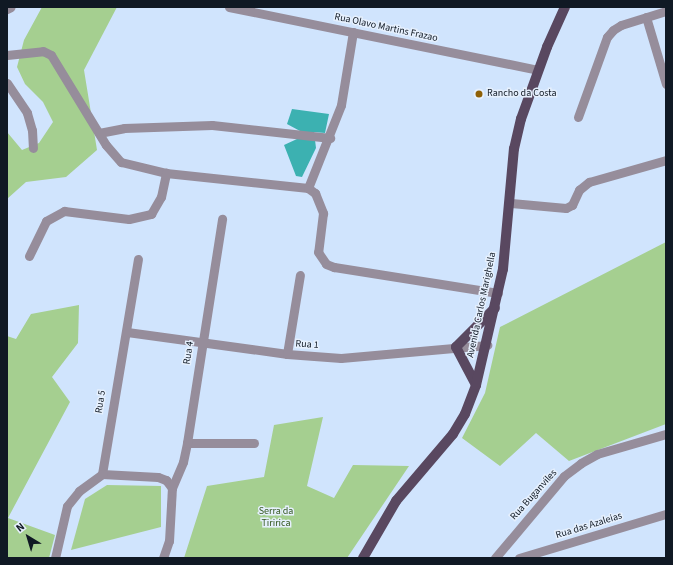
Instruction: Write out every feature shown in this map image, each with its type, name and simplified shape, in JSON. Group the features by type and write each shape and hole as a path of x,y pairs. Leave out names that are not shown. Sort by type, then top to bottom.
{"main road":[{"name":"Avenida Carlos Marighella","path":"363,558 396,501 453,434 465,414 476,385 487,345 498,293 511,203 514,149 521,119 562,7"},
{"path":"476,385 456,347 495,308"}],"street":[{"path":"7,9 11,7"},
{"name":"Rua Olavo Martins Frazao","path":"229,7 538,70"},
{"path":"578,117 607,37 621,25 666,11"},
{"path":"646,17 664,69 666,84"},
{"path":"308,188 330,138 342,105 353,32"},
{"path":"7,55 43,51 51,55 99,133 121,162 166,173 308,188 315,193 323,213 318,252 326,264 334,267 498,293"},
{"path":"7,83 27,113 33,148"},
{"path":"99,133 124,128 198,125 330,138"},
{"path":"511,203 566,208 572,205 579,190 589,182 666,160"},
{"path":"29,256 46,222 64,211 80,211 130,219 151,214 161,197 166,173"},
{"name":"Rua 4","path":"163,558 169,540 172,488 183,462 187,443 222,219"},
{"name":"Rua 5","path":"102,474 116,383 127,332 138,259"},
{"path":"287,354 300,275"},
{"name":"Rua 1","path":"127,332 287,354 341,358 487,345"},
{"name":"Rua Buganviles","path":"495,558 564,476 581,463 597,454 666,434"},
{"path":"187,443 254,443"},
{"path":"55,558 67,506 79,491 102,474 158,477 166,480 172,488"},
{"name":"Rua das Azaleias","path":"519,558 666,514"}],"green space":[{"path":"42,7 117,7 84,70 97,150 66,177 26,182 7,199 7,132 22,150 39,143 53,122 43,102 25,84 17,67 24,40"},
{"path":"666,242 666,424 569,461 536,433 500,466 462,438 485,393 500,327"},
{"path":"79,305 78,343 52,377 70,402 8,518 55,535 49,558 7,558 7,336 16,339 31,314"},
{"name":"Serra da Tiririca","path":"323,417 307,486 334,498 353,465 409,466 347,558 184,558 207,486 264,477 274,425"},
{"path":"107,485 161,486 161,527 71,550 85,499"}],"shaded area":[{"path":"292,109 329,114 325,133 314,132 316,148 302,177 296,176 284,145 297,139 300,131 287,124"}],"place":[{"name":"Rancho da Costa","path":"479,94"}]}
